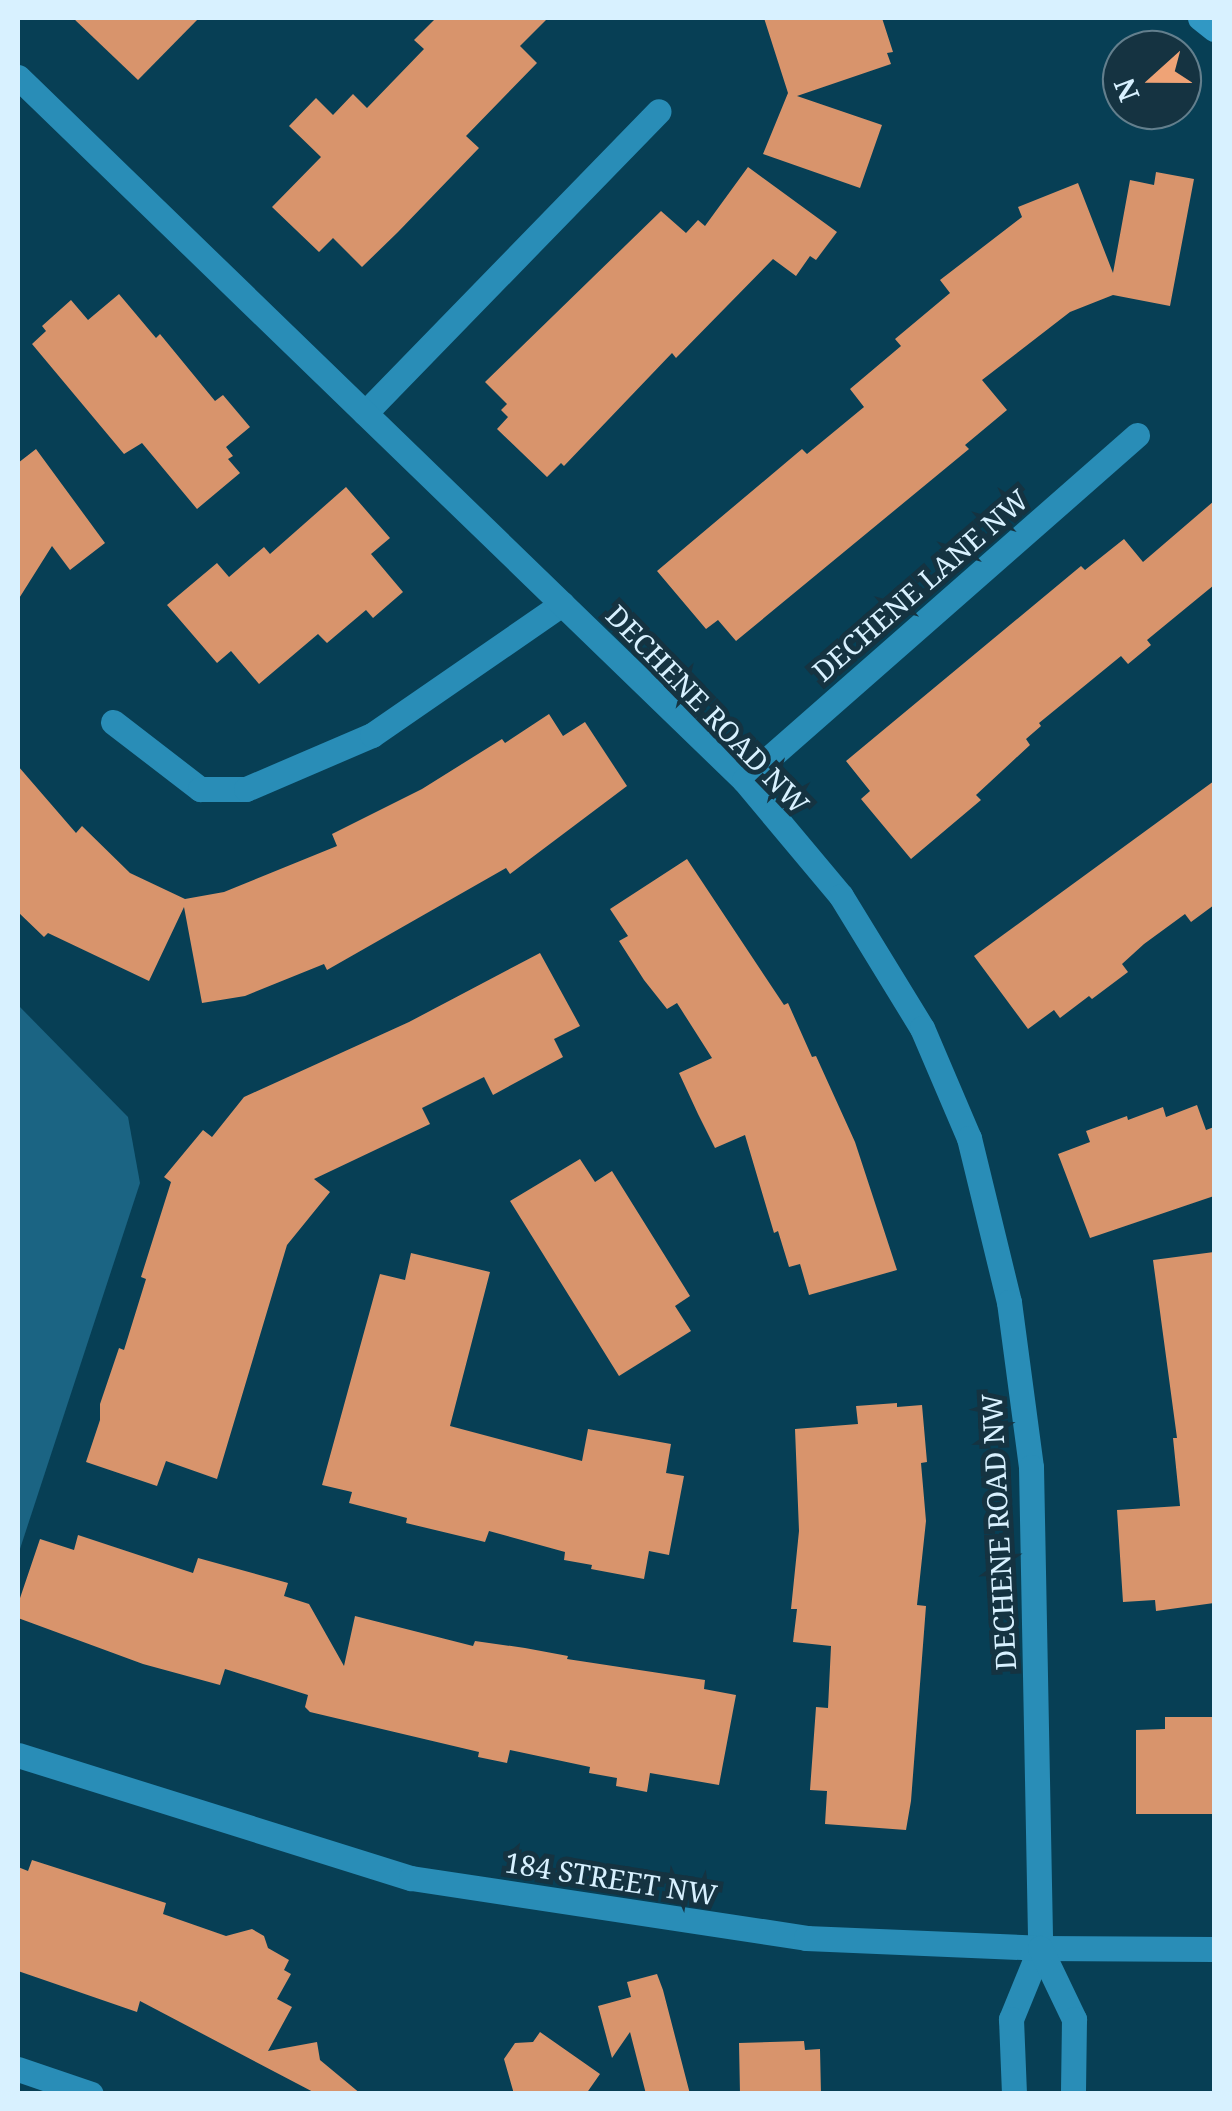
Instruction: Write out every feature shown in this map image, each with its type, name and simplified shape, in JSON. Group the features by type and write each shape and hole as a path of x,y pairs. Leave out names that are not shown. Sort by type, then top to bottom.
{"main road":[{"path":"1200,18 1214,29"}],"street":[{"name":"DECHENE ROAD NW","path":"18,78 744,780 841,896 922,1028 969,1138 1009,1302 1031,1467 1040,1948"},
{"path":"365,412 660,111"},
{"name":"DECHENE LANE NW","path":"744,780 1137,435"},
{"path":"113,722 200,789 246,789 372,735 562,604"},
{"name":"184 STREET NW","path":"18,1755 411,1878 806,1938 1040,1948 1214,1948"},
{"path":"1014,2094 1011,2019 1040,1948"},
{"path":"1040,1948 1074,2018 1073,2094"},
{"path":"18,2069 91,2094"}],"shaded area":[{"path":"18,1005 128,1117 140,1183 18,1555"}],"building":[{"path":"73,18 199,18 138,80"},
{"path":"436,18 548,18 520,46 537,63 466,136 479,148 398,232 362,267 333,238 319,252 272,207 321,157 289,126 316,98 333,115 353,94 367,108 424,49 414,40"},
{"path":"764,18 882,18 893,52 887,53 891,64 797,96 882,125 860,188 763,154 788,93"},
{"path":"748,167 837,232 816,260 810,256 796,276 773,259 676,358 672,353 564,466 561,463 547,477 497,429 508,417 501,410 507,404 485,382 661,211 686,233 698,220 705,226"},
{"path":"1156,172 1194,179 1170,306 1113,295 1070,312 982,380 1007,410 965,445 969,449 736,641 718,620 706,629 657,571 802,449 807,454 864,407 850,389 901,346 895,339 950,293 940,280 1022,217 1018,207 1078,183 1113,273 1130,180 1154,185"},
{"path":"119,294 156,338 160,334 215,401 223,395 250,427 226,447 233,456 228,459 240,473 197,509 142,443 124,454 32,344 46,331 42,326 71,300 88,320"},
{"path":"36,449 105,543 70,570 52,546 18,600 18,463"},
{"path":"346,487 390,538 371,554 403,592 373,618 366,610 327,643 318,634 259,684 231,651 217,663 167,605 217,563 229,577 264,547 270,554"},
{"path":"1214,501 1214,585 1147,640 1151,645 1128,664 1121,656 1039,723 1041,726 1026,739 1030,745 976,795 981,800 911,859 861,799 870,791 846,761 1081,566 1085,570 1124,539 1143,562"},
{"path":"549,714 563,736 585,722 627,786 510,874 506,868 327,970 324,964 245,996 202,1003 184,907 149,981 48,933 44,937 18,912 18,766 76,833 82,826 130,873 185,899 224,892 337,846 332,834 422,789"},
{"path":"1214,781 1214,905 1191,922 1185,914 1144,944 1122,964 1128,972 1092,999 1089,996 1060,1018 1054,1010 1028,1029 974,956"},
{"path":"687,859 784,1005 788,1003 812,1057 816,1056 855,1142 897,1270 809,1295 800,1264 789,1267 778,1231 774,1233 745,1135 715,1148 679,1073 712,1058 677,1003 667,1009 644,980 619,941 628,936 610,909"},
{"path":"540,953 580,1026 554,1039 563,1057 493,1095 484,1077 422,1108 430,1124 314,1179 330,1192 287,1245 217,1479 166,1461 157,1486 86,1462 100,1420 100,1404 119,1348 124,1350 146,1279 141,1277 171,1182 164,1177 203,1130 212,1137 244,1097 409,1022"},
{"path":"1197,1105 1206,1130 1214,1127 1214,1196 1090,1238 1058,1154 1090,1142 1086,1131 1127,1116 1128,1120 1163,1107 1166,1117"},
{"path":"580,1159 595,1182 612,1171 690,1296 675,1306 691,1331 619,1376 510,1201"},
{"path":"1214,1252 1214,1603 1156,1611 1155,1600 1123,1602 1117,1510 1180,1506 1173,1438 1177,1438 1153,1260"},
{"path":"411,1253 490,1272 450,1426 582,1461 588,1429 671,1444 666,1473 684,1476 669,1555 649,1551 644,1579 591,1569 592,1565 564,1560 565,1552 489,1531 485,1542 406,1523 407,1518 349,1503 352,1492 322,1485 380,1274 405,1280"},
{"path":"897,1403 897,1407 922,1405 927,1462 921,1463 926,1521 917,1605 926,1606 911,1801 906,1830 825,1824 827,1791 810,1790 816,1707 828,1708 831,1646 793,1642 797,1609 791,1609 799,1531 795,1429 858,1424 856,1406"},
{"path":"78,1535 193,1573 198,1558 288,1583 284,1596 309,1604 344,1666 355,1616 473,1646 475,1641 525,1648 568,1656 567,1659 705,1680 704,1689 736,1695 719,1785 650,1773 647,1792 616,1786 617,1778 589,1773 590,1767 510,1750 507,1763 478,1757 479,1752 310,1712 305,1707 308,1695 225,1669 220,1685 143,1664 18,1618 18,1604 40,1539 74,1550"},
{"path":"1165,1717 1214,1717 1214,1814 1136,1814 1136,1730 1165,1729"},
{"path":"32,1860 166,1903 163,1914 226,1936 252,1929 264,1936 268,1948 289,1960 284,1970 291,1974 277,1999 292,2007 268,2051 317,2042 320,2060 361,2094 317,2094 140,2001 137,2012 18,1971 18,1867 28,1871"},
{"path":"657,1974 690,2094 646,2094 630,2032 612,2058 598,2006 631,1997 627,1982"},
{"path":"540,2032 600,2074 586,2094 514,2094 504,2059 515,2043 533,2042"},
{"path":"804,2041 805,2050 820,2049 821,2094 740,2094 739,2043"}]}
